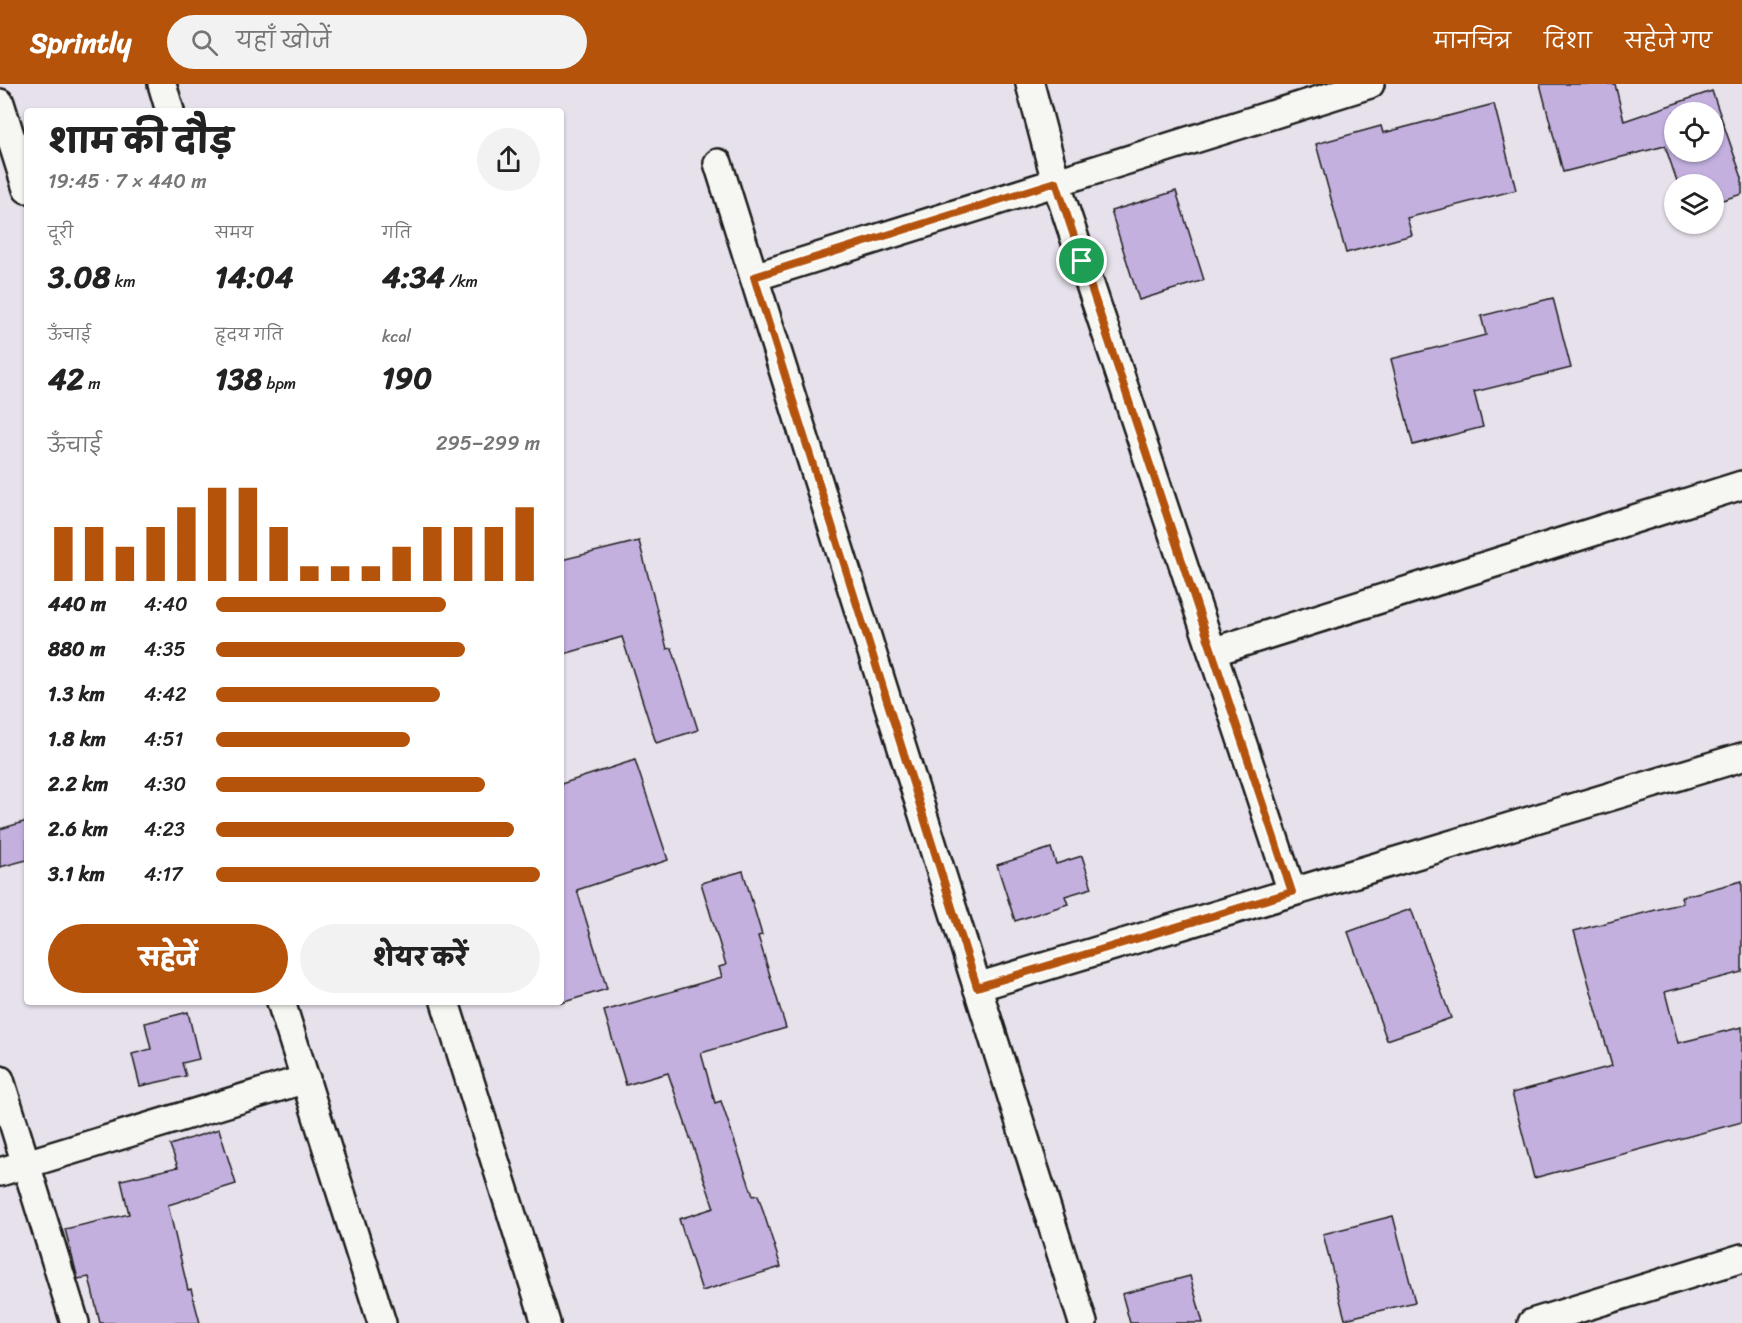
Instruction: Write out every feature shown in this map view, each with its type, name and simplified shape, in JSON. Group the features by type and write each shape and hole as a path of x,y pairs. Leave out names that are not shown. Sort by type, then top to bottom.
{"street":[{"path":"162,84 169,108"},
{"path":"1030,84 1056,182 1292,892"},
{"path":"754,277 1370,84"},
{"path":"0,103 24,179"},
{"path":"718,163 1083,1323"},
{"path":"1212,652 1742,485"},
{"path":"977,987 1742,757"},
{"path":"282,1005 382,1323"},
{"path":"446,1005 546,1323"},
{"path":"0,1173 306,1079"},
{"path":"0,1080 75,1323"},
{"path":"1532,1323 1742,1258"}],"building":[{"path":"1540,84 1615,84 1624,121 1664,107 1664,146 1563,172"},
{"path":"1712,91 1716,102 1680,102"},
{"path":"1494,104 1516,190 1407,218 1412,235 1346,253 1316,144 1381,126 1383,133"},
{"path":"1724,126 1742,178 1742,194 1724,200 1724,174 1675,174 1670,162 1724,162"},
{"path":"1176,191 1204,280 1139,300 1111,211"},
{"path":"1553,298 1571,368 1474,392 1483,427 1413,445 1391,359 1486,335 1481,316"},
{"path":"639,541 667,649 672,648 698,730 656,743 622,637 564,654 564,559"},
{"path":"635,760 668,860 577,890 607,989 564,1002 564,783"},
{"path":"24,822 24,861 0,867 0,829"},
{"path":"1051,848 1056,864 1082,856 1092,888 1065,896 1068,904 1015,921 997,865"},
{"path":"743,871 762,935 758,936 786,1028 701,1053 715,1103 721,1101 753,1196 758,1195 781,1267 702,1291 679,1219 714,1208 668,1073 626,1085 604,1011 722,977 719,967 726,965 701,883"},
{"path":"1742,881 1742,972 1665,992 1678,1043 1742,1027 1742,1122 1534,1178 1512,1093 1612,1066 1574,931 1683,903 1681,897"},
{"path":"1411,909 1451,1018 1387,1040 1348,932"},
{"path":"188,1012 199,1059 182,1063 186,1076 140,1086 132,1054 151,1049 145,1023"},
{"path":"219,1129 236,1184 168,1205 188,1290 191,1289 200,1323 100,1323 89,1277 78,1279 65,1229 129,1214 121,1180 178,1167 170,1145"},
{"path":"1393,1216 1415,1302 1345,1319 1323,1234"},
{"path":"1190,1276 1203,1323 1130,1323 1122,1294"}],"route":[{"path":"1056,182 1082,261 1292,892 977,987 754,277 1056,182"}]}
